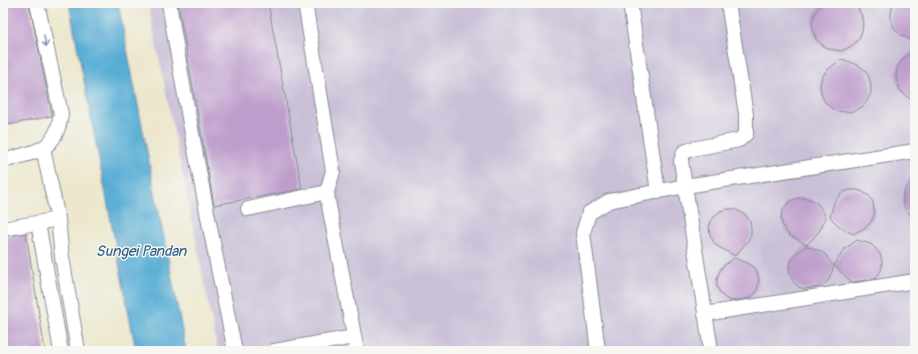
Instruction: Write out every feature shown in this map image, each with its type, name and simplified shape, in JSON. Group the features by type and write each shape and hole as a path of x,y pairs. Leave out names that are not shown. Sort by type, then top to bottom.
{"lane":[{"path":"3,161 43,148 55,137 59,126 61,114 37,3"},
{"path":"169,3 182,85 235,351"},
{"path":"305,3 333,172 327,192 356,351"},
{"path":"630,3 658,192"},
{"path":"710,351 681,161 684,152 692,149 739,140 746,134 746,114 728,3"},
{"path":"43,148 58,220 62,257 78,351"},
{"path":"598,351 583,233 589,213 609,201 685,186 915,151"},
{"path":"248,209 327,192"},
{"path":"3,230 58,220"},
{"path":"38,223 61,351"},
{"path":"705,314 915,281"},
{"path":"274,351 354,337"}],"shaded area":[{"path":"148,3 915,3 915,351 218,351"}],"water":[{"name":"Sungei Pandan","path":"69,3 118,3 186,351 136,351"}],"building":[{"path":"3,3 29,3 52,116 3,126"},
{"path":"178,3 268,3 302,189 214,205"},
{"path":"825,3 851,3 857,7 861,14 863,23 859,39 853,45 842,51 829,49 822,45 816,39 813,31 812,23 814,15 819,7"},
{"path":"893,3 915,3 915,43 901,35 895,29 891,21"},
{"path":"915,49 915,101 906,96 900,90 896,74 898,66 903,59"},
{"path":"842,59 858,65 865,70 871,85 871,93 867,101 862,107 854,111 837,111 824,101 821,93 820,85 822,77 827,70"},
{"path":"915,175 915,219 906,210 903,204 903,197 904,191"},
{"path":"857,190 869,196 873,202 874,209 874,216 871,222 866,227 853,234 840,227 830,217 834,202 843,192"},
{"path":"806,198 818,204 826,217 820,230 807,245 789,235 782,224 781,217 783,210 792,200"},
{"path":"734,209 746,215 750,221 751,235 748,241 735,256 717,246 710,235 709,228 711,221 720,211"},
{"path":"26,233 45,351 3,351 3,237"},
{"path":"857,240 871,244 880,254 882,268 875,279 853,282 834,265 845,249"},
{"path":"806,246 826,255 834,267 828,281 820,287 803,289 797,286 790,274 789,268 791,261 795,255"},
{"path":"734,258 754,267 759,279 756,293 750,298 731,301 720,293 717,286 717,279 722,267"}]}
